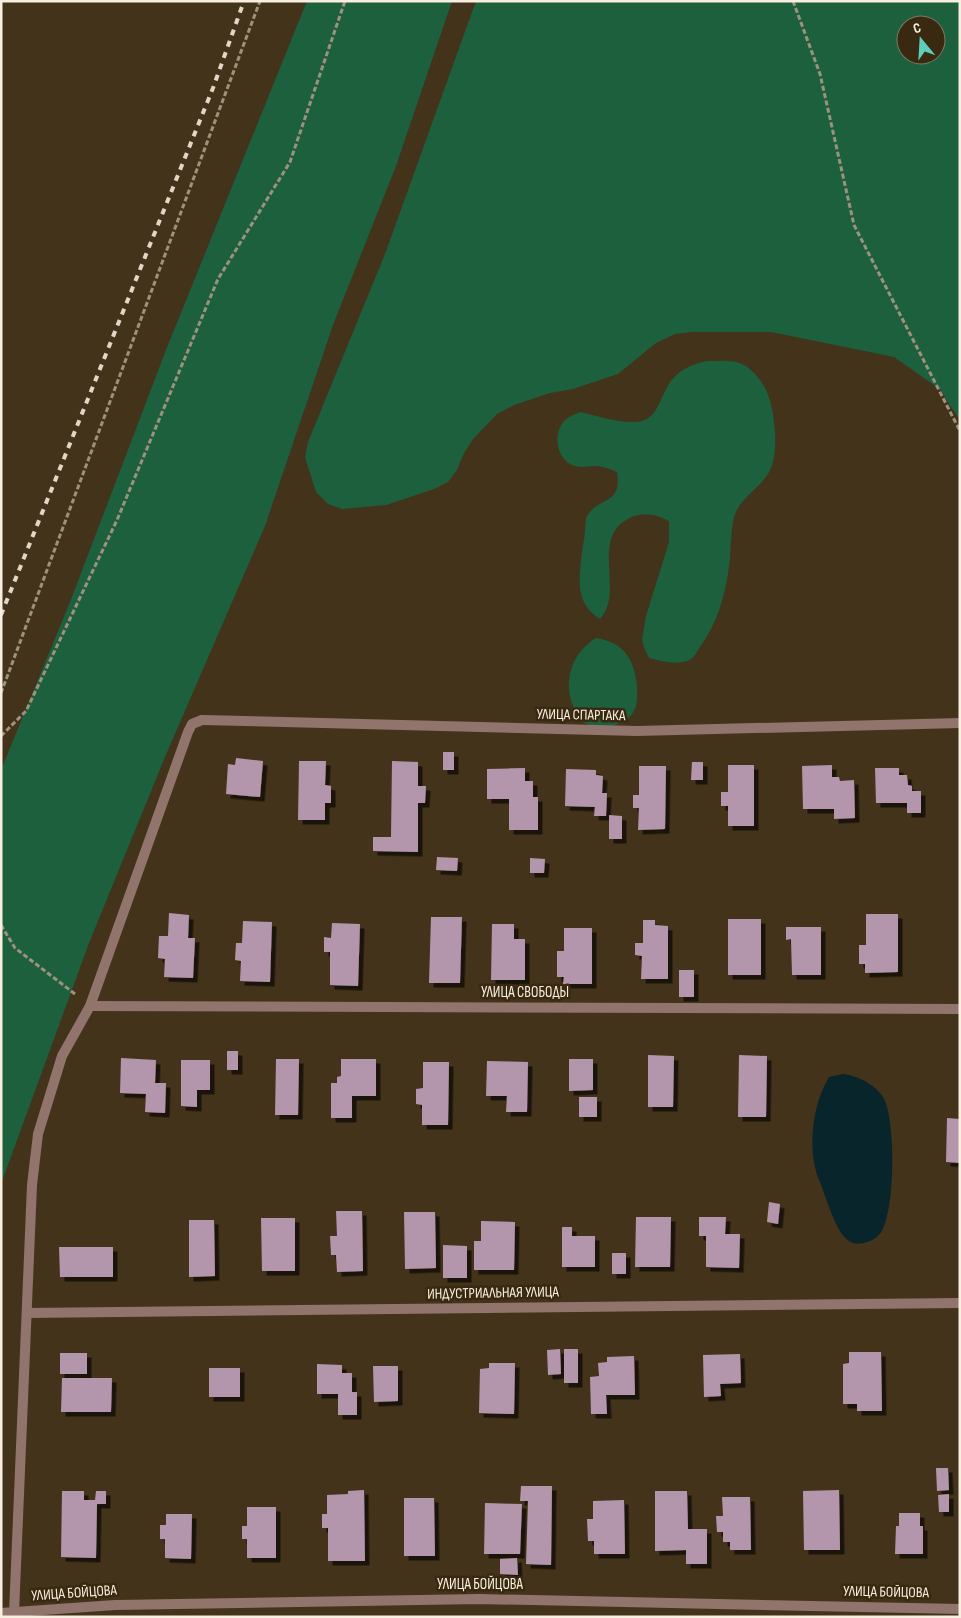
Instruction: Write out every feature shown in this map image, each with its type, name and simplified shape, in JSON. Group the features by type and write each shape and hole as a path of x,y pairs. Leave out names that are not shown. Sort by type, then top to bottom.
{"street":[{"name":"УЛИЦА СПАРТАКА","path":"90,1006 188,732 192,724 202,720 637,731 960,723"},
{"name":"УЛИЦА СВОБОДЫ","path":"90,1006 960,1009"},
{"path":"14,1615 32,1184 38,1134 62,1056 90,1006"},
{"name":"ИНДУСТРИАЛЬНАЯ УЛИЦА","path":"27,1313 960,1303"},
{"name":"УЛИЦА БОЙЦОВА","path":"1,1613 14,1615 115,1605 478,1598 960,1609"}],"path":[{"path":"1,693 260,1"},
{"path":"1,736 26,711 109,537 218,279 290,162 345,1"},
{"path":"793,1 820,74 854,225 960,431"},
{"path":"1,926 15,948 90,1006"}],"green space":[{"path":"307,1 452,1 396,166 333,325 265,526 165,757 89,943 1,1184 1,770 70,602 166,350"},
{"path":"476,1 960,1 960,420 941,390 894,357 771,332 692,332 675,334 656,343 618,374 573,389 550,393 514,405 497,414 473,439 463,455 457,470 448,482 434,489 386,505 342,509 328,504 316,492 305,457 308,442 385,254"},
{"path":"707,361 740,363 760,379 772,408 775,431 774,454 769,472 761,483 745,498 734,517 727,581 718,614 708,635 692,658 678,663 668,662 649,658 642,640 646,616 669,542 669,521 654,515 643,514 628,519 617,528 611,539 609,552 610,595 607,608 600,619 585,604 580,586 580,566 586,518 590,511 607,500 616,491 618,483 617,472 595,466 580,467 569,463 560,453 557,440 560,427 564,421 581,412 611,420 628,422 642,421 648,418 656,410 668,386 678,373"},
{"path":"596,638 606,640 621,648 631,661 636,677 637,704 635,709 625,721 610,726 594,726 580,721 570,694 569,684 572,666 582,650"}],"water":[{"path":"843,1074 861,1079 877,1089 884,1099 891,1127 892,1185 886,1220 882,1231 877,1237 860,1244 849,1241 839,1230 819,1180 813,1155 812,1142 815,1114 823,1088 829,1077"}],"building":[{"path":"443,752 454,752 454,770 443,770"},
{"path":"236,758 263,761 260,797 226,794 228,764 235,765"},
{"path":"299,761 326,761 325,785 331,786 331,803 325,803 325,820 298,820"},
{"path":"392,761 418,762 418,786 426,786 425,803 418,803 418,852 373,851 373,837 391,837"},
{"path":"692,762 703,762 703,780 691,780"},
{"path":"728,765 754,765 754,826 728,826 728,806 721,806 721,792 728,792"},
{"path":"832,765 832,777 839,777 840,781 854,780 855,818 834,819 834,809 803,809 802,766"},
{"path":"639,766 666,766 665,829 638,830 639,808 633,808 633,795 639,795"},
{"path":"525,768 525,781 533,781 533,797 538,797 538,830 509,830 509,799 487,799 487,769"},
{"path":"875,768 899,768 899,775 907,775 908,785 912,786 912,791 921,791 921,813 907,813 907,803 876,803"},
{"path":"566,769 596,770 596,775 603,776 602,793 607,793 606,816 594,816 595,807 565,806"},
{"path":"609,815 622,816 622,839 609,839"},
{"path":"437,857 458,858 457,871 436,870"},
{"path":"530,858 545,859 544,873 530,873"},
{"path":"169,913 189,915 188,938 195,938 193,978 164,977 165,959 158,958 159,936 168,936"},
{"path":"866,914 898,914 898,972 865,973 865,964 859,964 859,945 866,945"},
{"path":"431,917 462,917 460,983 429,983"},
{"path":"728,919 761,919 761,975 728,975"},
{"path":"643,920 655,920 655,925 668,926 668,979 641,979 642,956 635,955 635,943 643,943"},
{"path":"243,921 272,922 270,982 240,981 241,961 235,960 236,943 242,943"},
{"path":"332,923 360,924 358,986 330,985 330,952 324,952 324,937 331,938"},
{"path":"492,924 514,924 514,939 525,939 525,980 491,980"},
{"path":"786,927 821,927 821,975 792,975 791,939 786,940"},
{"path":"564,928 592,928 592,984 563,984 564,977 557,977 557,951 564,951"},
{"path":"679,970 694,970 694,997 679,997"},
{"path":"227,1051 238,1051 238,1070 227,1070"},
{"path":"648,1055 674,1056 673,1107 648,1107"},
{"path":"739,1055 767,1056 766,1117 738,1117"},
{"path":"121,1058 156,1060 155,1083 166,1083 165,1113 145,1112 146,1094 120,1093"},
{"path":"276,1059 299,1059 298,1115 275,1115"},
{"path":"341,1059 376,1059 376,1096 352,1096 352,1118 331,1118 331,1083 337,1083 337,1077 341,1076"},
{"path":"569,1059 593,1059 593,1090 569,1091"},
{"path":"181,1060 210,1060 210,1090 197,1090 197,1107 181,1106"},
{"path":"487,1061 528,1062 527,1112 506,1112 507,1096 486,1096"},
{"path":"423,1062 449,1062 448,1125 422,1125 422,1105 416,1104 416,1089 423,1088"},
{"path":"579,1097 597,1097 597,1117 579,1117"},
{"path":"947,1118 960,1119 960,1163 946,1162"},
{"path":"769,1202 780,1204 778,1224 767,1222"},
{"path":"336,1211 362,1211 363,1271 337,1272 336,1255 331,1255 330,1236 337,1236"},
{"path":"404,1212 435,1212 436,1268 405,1269"},
{"path":"636,1217 671,1217 670,1267 635,1267"},
{"path":"699,1217 726,1217 725,1234 740,1234 739,1268 706,1267 706,1236 699,1236"},
{"path":"261,1218 295,1218 295,1271 262,1271"},
{"path":"189,1220 214,1220 215,1276 189,1277"},
{"path":"481,1221 515,1222 514,1270 474,1270 474,1241 481,1241"},
{"path":"562,1227 572,1227 572,1236 595,1236 595,1267 562,1267"},
{"path":"443,1245 467,1246 467,1278 443,1278"},
{"path":"59,1247 113,1247 113,1277 60,1277"},
{"path":"612,1253 626,1253 626,1274 612,1274"},
{"path":"560,1349 561,1374 548,1375 547,1350"},
{"path":"564,1349 578,1349 578,1383 564,1383"},
{"path":"849,1352 881,1352 882,1411 857,1411 857,1404 843,1404 843,1364 849,1363"},
{"path":"60,1353 87,1353 87,1374 60,1374"},
{"path":"740,1354 741,1383 720,1384 721,1396 704,1397 703,1355"},
{"path":"634,1356 635,1395 606,1395 607,1414 591,1414 590,1377 599,1376 598,1363 607,1362 607,1357"},
{"path":"489,1363 515,1363 514,1414 479,1413 480,1369 489,1368"},
{"path":"317,1364 342,1365 342,1373 352,1373 352,1392 357,1392 357,1415 338,1415 338,1394 317,1394"},
{"path":"373,1366 398,1366 398,1401 374,1402"},
{"path":"209,1368 240,1368 240,1397 209,1397"},
{"path":"62,1378 112,1378 111,1412 61,1412"},
{"path":"936,1468 948,1468 949,1490 937,1491"},
{"path":"521,1486 552,1486 551,1565 526,1564 528,1501 520,1501"},
{"path":"364,1490 365,1561 328,1561 328,1528 322,1528 322,1514 327,1514 327,1495 348,1494 348,1491"},
{"path":"839,1490 840,1550 804,1550 803,1491"},
{"path":"62,1491 84,1491 84,1500 95,1500 96,1491 106,1491 106,1504 97,1504 96,1558 61,1557"},
{"path":"655,1491 687,1491 688,1529 707,1529 707,1564 686,1564 686,1550 655,1551"},
{"path":"949,1494 949,1512 939,1512 938,1495"},
{"path":"722,1497 750,1497 751,1550 730,1550 730,1542 723,1542 723,1532 717,1532 716,1516 723,1516"},
{"path":"404,1498 434,1498 435,1556 404,1556"},
{"path":"624,1500 625,1554 594,1554 594,1541 588,1541 587,1519 593,1519 593,1501"},
{"path":"485,1503 522,1504 520,1554 484,1554"},
{"path":"247,1507 276,1507 276,1558 247,1558 247,1539 242,1539 242,1526 247,1526"},
{"path":"899,1513 920,1513 920,1526 923,1526 923,1554 895,1554 896,1526 899,1526"},
{"path":"166,1514 192,1514 191,1559 165,1558 165,1539 160,1539 160,1525 166,1525"},
{"path":"517,1558 518,1575 500,1574 500,1559"}],"railway":[{"path":"1,615 213,88 244,1"}]}
